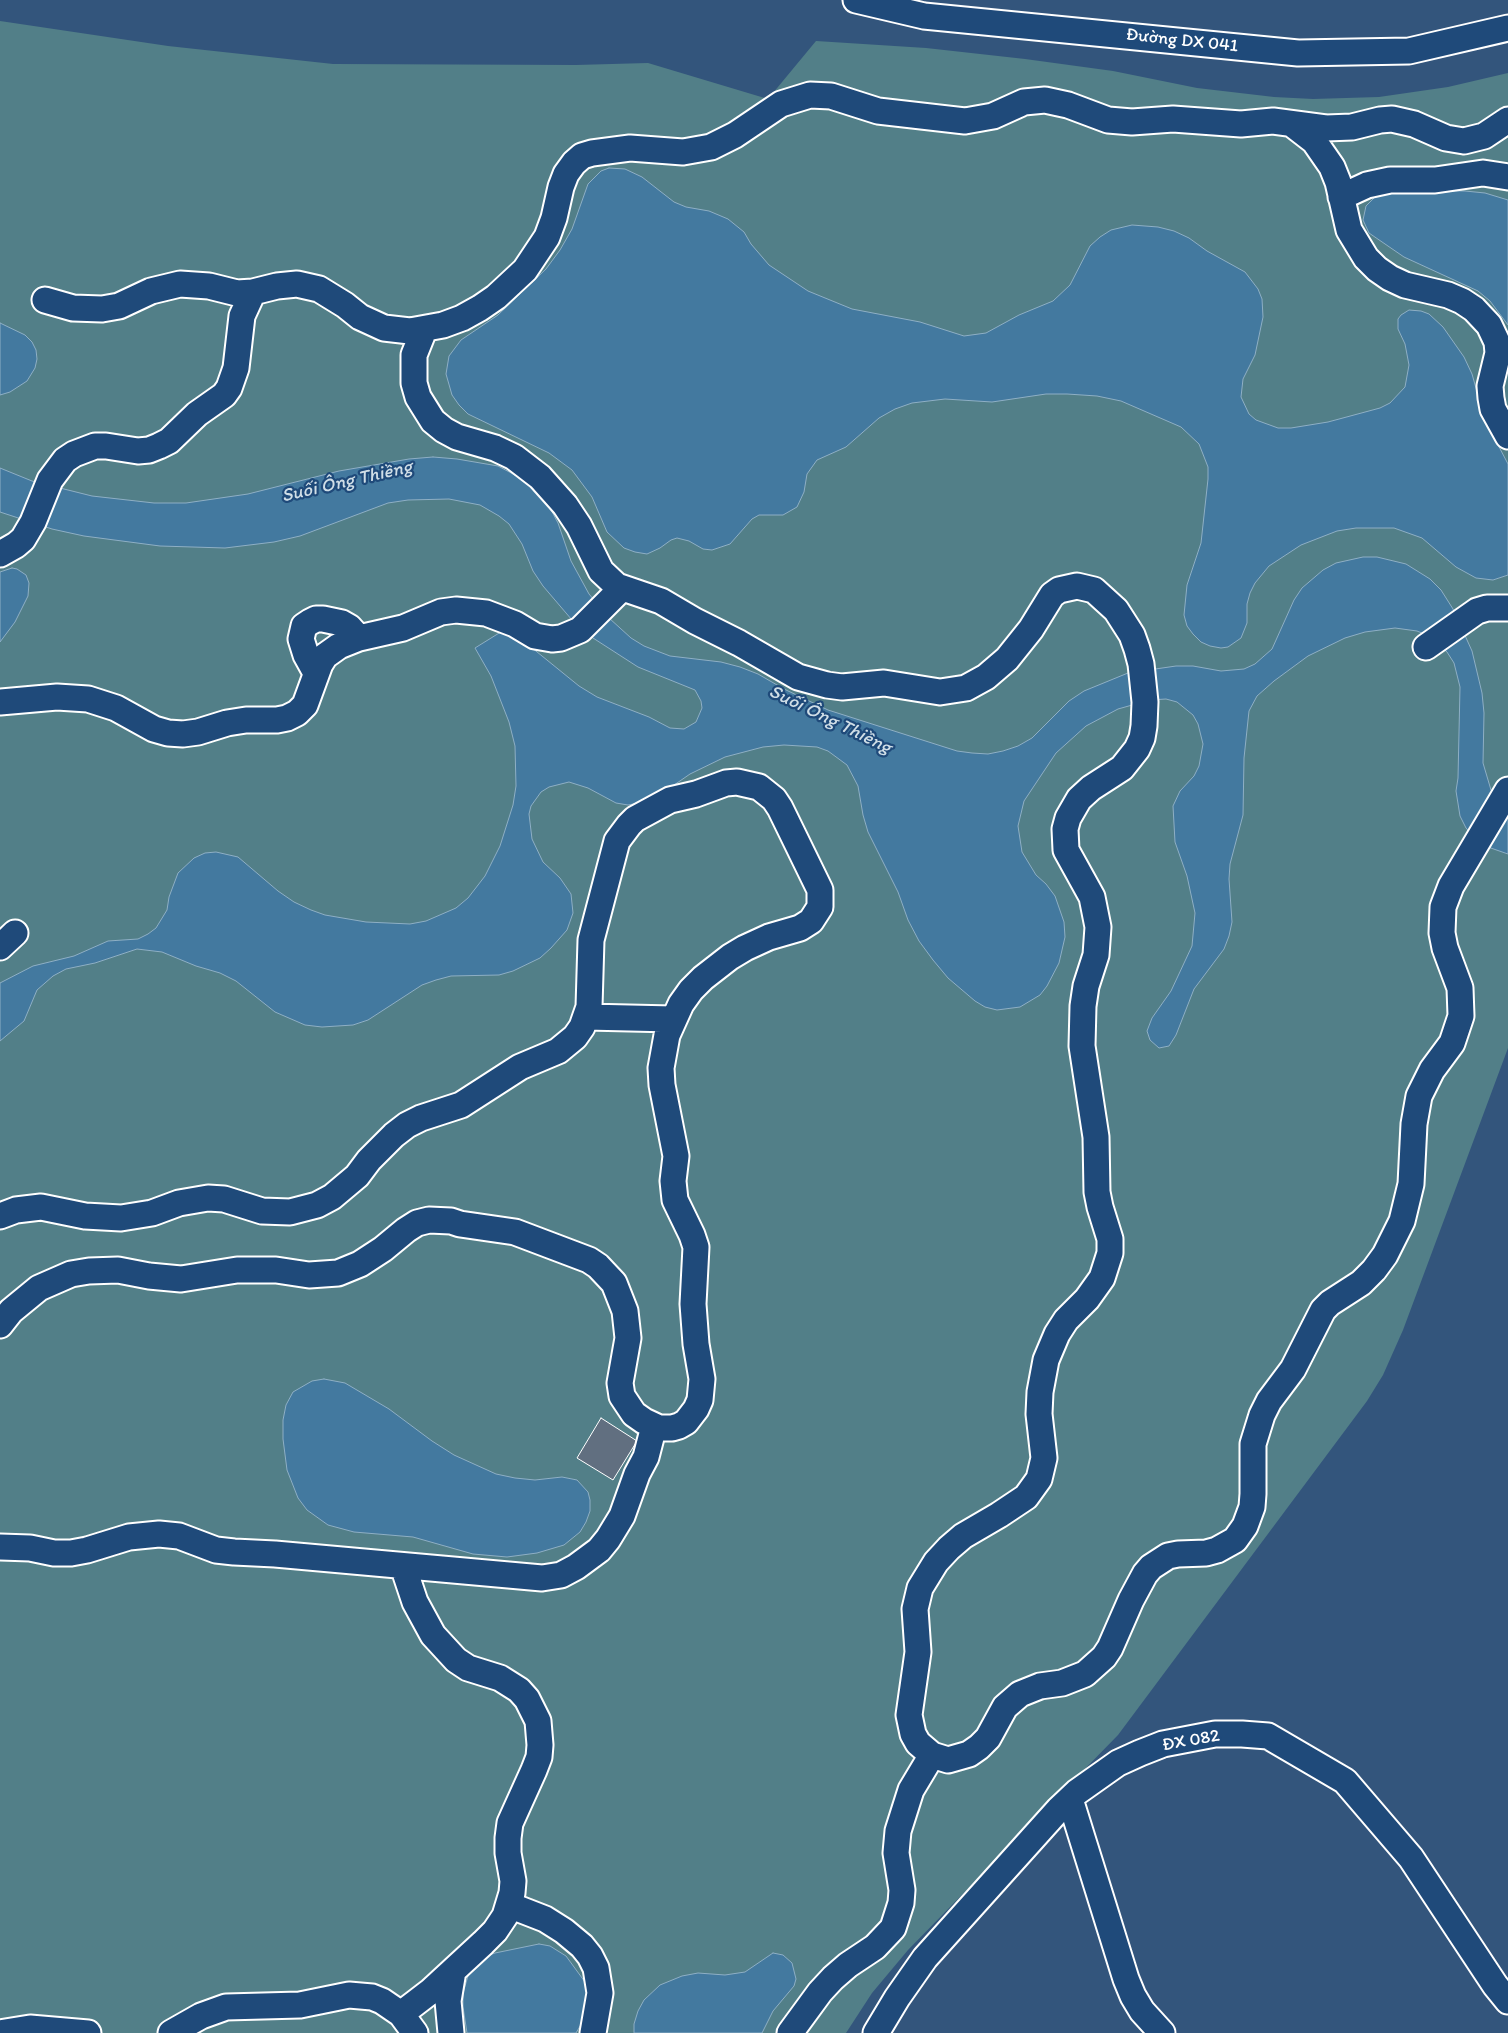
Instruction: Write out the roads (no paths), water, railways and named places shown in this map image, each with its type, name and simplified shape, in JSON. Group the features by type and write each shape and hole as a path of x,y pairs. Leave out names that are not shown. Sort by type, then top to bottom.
{"street":[{"name":"Đường DX 041","path":"856,0 924,16 1298,53 1409,51 1508,28"},
{"path":"45,300 73,308 102,309 119,306 151,291 180,284 194,284 237,293 253,292 287,284 308,286 328,294 372,323 397,331 424,330 450,323 480,308 496,297 525,270 547,237 566,174 582,156 630,148 683,152 710,147 735,135 781,104 802,96 831,96 878,111 965,121 993,116 1024,102 1045,100 1068,105 1098,117 1132,122 1173,118 1222,124 1273,121 1315,128 1338,128 1392,119 1414,124 1446,138 1464,141 1484,136 1508,120"},
{"path":"1292,124 1314,141 1332,167 1349,230 1366,258 1377,269 1405,285 1448,294 1462,301 1474,309 1489,325 1497,342 1498,353 1490,386 1493,410 1508,436"},
{"path":"1341,197 1354,190 1378,182 1413,179 1435,180 1483,173 1508,177"},
{"path":"0,554 16,545 23,538 33,522 45,490 57,470 74,454 94,446 138,451 160,446 197,414 224,395 229,388 236,368 242,316 253,292"},
{"path":"424,330 414,355 413,369 418,397 425,410 444,430 462,439 495,448 514,457 540,477 565,505 579,526 601,571 608,579 622,588 649,595 661,601 759,654 778,667 812,682 842,687 890,683 940,692 966,688 986,677 1019,646 1052,596 1068,587 1086,587 1100,594 1116,610 1132,635 1141,664 1145,702 1144,726 1137,749 1122,768 1091,788 1079,800 1068,818 1065,829 1066,850 1092,897 1098,927 1096,955 1086,986 1081,1040 1096,1137 1097,1192 1110,1239 1110,1252 1102,1278 1091,1294 1066,1320 1050,1349 1040,1392 1039,1414 1044,1458 1039,1479 1026,1497 969,1532 949,1548 936,1562 920,1588 915,1609 918,1652 909,1715 913,1734 918,1743 932,1755 948,1760 969,1754 988,1738 1005,1707 1020,1694 1040,1686 1062,1683 1085,1674 1104,1657 1110,1648 1131,1600 1145,1574 1151,1567 1168,1556 1206,1553 1216,1550 1235,1540 1245,1526 1252,1507 1254,1494 1253,1444 1262,1415 1269,1401 1293,1369 1323,1310 1330,1303 1361,1283 1374,1270 1386,1255 1402,1221 1411,1184 1414,1124 1419,1096 1428,1076 1452,1043 1461,1016 1460,988 1444,948 1442,918 1450,886 1505,795"},
{"path":"0,702 57,698 88,699 116,708 154,728 168,733 183,734 246,720 277,720 297,713 305,705 320,664 333,650 359,638 403,628 435,614 456,610 486,613 501,617 527,632 544,638 561,638 572,635 580,630 622,588"},
{"path":"1426,647 1468,616 1482,609 1504,613"},
{"path":"316,673 306,655 301,639 304,626 310,622 323,619 342,623 349,627 359,638"},
{"path":"0,1216 16,1210 40,1207 85,1216 120,1218 152,1213 179,1203 208,1198 224,1199 262,1211 276,1212 290,1212 317,1205 345,1187 394,1135 421,1118 461,1105 520,1067 558,1051 575,1036 586,1017 590,988 591,940 594,922 607,881 614,850 622,832 635,819 670,800 737,782 759,787 780,808 820,890 820,907 806,925 769,937 745,948 716,967 690,990 673,1019 663,1052 662,1085 676,1156 673,1181 675,1200 696,1247 693,1304 702,1390 696,1409 686,1422 672,1428 654,1426 634,1414 622,1396 620,1383 626,1351 627,1325 620,1296 606,1274 589,1260 515,1232 451,1221 429,1220 417,1224 360,1264 338,1273 309,1275 276,1270 236,1270 180,1279 118,1270 71,1274 39,1288 11,1311 0,1325"},
{"path":"586,1017 673,1019"},
{"path":"0,1547 71,1553 129,1537 159,1534 180,1536 216,1550 234,1552 542,1578 561,1575 576,1567 599,1550 616,1528 627,1504 637,1474 646,1457 654,1426"},
{"path":"171,2033 201,2016 226,2007 300,2005 349,1995 372,1997 392,2007 408,2024 453,1971 494,1931 505,1916 513,1881 508,1838 515,1808 539,1757 540,1732 538,1720 527,1699 518,1690 500,1678 468,1668 444,1650 433,1635 415,1602 403,1566"},
{"name":"ĐX 082","path":"876,2033 897,1998 925,1958 1070,1799 1096,1777 1118,1763 1163,1744 1215,1734 1268,1736 1345,1781 1411,1858 1508,2002"},
{"path":"790,2033 820,1992 833,1978 848,1965 875,1947 893,1928 898,1916 902,1890 896,1853 898,1831 911,1790 932,1755"},
{"path":"1070,1799 1126,1979 1142,2011 1162,2033"},
{"path":"509,1905 545,1919 564,1931 582,1946 590,1956 596,1968 600,1993 593,2033"},
{"path":"451,2033 448,2001 453,1971"},
{"path":"0,2033 30,2028 88,2033"}],"water":[{"path":"609,168 625,169 642,177 674,202 686,207 709,211 728,219 744,232 751,244 769,265 808,291 852,309 920,322 964,336 986,333 1019,315 1053,301 1070,285 1090,246 1111,230 1132,225 1158,227 1174,231 1245,272 1258,289 1262,299 1263,317 1255,355 1243,379 1241,397 1249,414 1256,420 1278,428 1291,428 1328,422 1380,408 1390,403 1405,387 1409,365 1405,344 1398,329 1398,319 1409,310 1429,314 1443,327 1464,357 1472,374 1485,420 1508,464 1508,575 1493,580 1476,578 1456,567 1422,538 1394,528 1356,528 1337,531 1301,545 1269,566 1255,583 1250,593 1247,604 1247,623 1241,638 1228,647 1210,646 1201,642 1193,634 1187,626 1184,615 1187,585 1201,543 1208,479 1208,467 1199,444 1181,427 1121,401 1097,396 1067,394 1046,394 992,402 945,399 912,403 895,409 879,418 846,447 817,460 807,474 804,492 797,507 783,515 759,515 752,519 730,544 712,550 703,549 689,541 677,538 647,554 624,548 607,532 592,497 572,470 549,453 468,414 452,395 446,374 449,356 461,340 498,315 546,269 572,229 588,184 601,171"},
{"path":"1397,190 1465,191 1485,193 1508,200 1508,325 1490,301 1478,291 1404,257 1369,233 1363,220 1366,206 1376,196"},
{"path":"0,323 25,335 32,342 36,350 37,359 35,368 27,381 10,392 0,395"},
{"name":"Suối Ông Thiềng","path":"433,457 498,466 528,482 550,508 558,523 571,561 589,594 609,618 631,638 644,646 670,656 721,662 740,667 758,674 828,710 957,751 972,753 988,754 1018,746 1032,738 1069,701 1084,691 1128,673 1176,666 1193,666 1221,671 1244,669 1255,664 1272,649 1294,600 1302,588 1323,570 1336,563 1363,557 1377,557 1406,564 1430,579 1441,590 1453,609 1472,651 1482,693 1484,713 1483,763 1491,790 1508,812 1508,854 1485,846 1466,828 1460,816 1456,791 1460,687 1454,663 1447,652 1429,636 1417,631 1395,628 1365,632 1345,638 1308,656 1257,696 1249,711 1244,758 1243,815 1230,864 1229,879 1232,922 1229,936 1224,949 1194,989 1176,1035 1169,1046 1159,1048 1150,1040 1147,1031 1152,1018 1171,991 1192,946 1195,913 1187,876 1175,842 1173,806 1180,791 1194,776 1199,766 1203,744 1198,724 1193,715 1177,702 1166,699 1150,700 1118,709 1086,726 1056,753 1024,801 1018,826 1022,852 1036,875 1055,896 1064,922 1065,937 1059,963 1047,986 1040,995 1020,1007 997,1010 985,1007 948,978 919,941 908,920 898,892 868,832 858,786 847,765 828,751 817,747 784,745 763,747 725,757 690,774 664,792 639,803 628,805 616,803 588,788 569,782 549,787 541,792 531,806 529,814 532,839 543,862 560,878 571,894 573,913 567,930 551,948 540,958 513,971 499,975 451,976 436,980 422,985 368,1020 353,1025 322,1027 305,1025 275,1012 236,981 220,973 196,966 162,952 137,949 95,963 66,969 53,976 37,990 24,1021 0,1041 0,983 33,966 74,956 108,941 138,939 148,934 156,928 167,910 169,897 178,873 194,858 205,853 216,852 238,857 294,902 325,915 366,922 410,924 426,921 456,908 468,898 485,876 500,846 513,805 516,786 515,746 509,722 491,676 475,648 504,630 526,643 579,686 597,697 649,717 670,728 684,729 696,722 702,708 701,701 695,690 638,667 593,638 572,620 543,586 533,571 522,544 509,524 480,505 449,499 408,500 388,503 300,536 274,542 225,548 160,546 84,536 52,529 0,512 0,468 32,481 92,496 154,503 186,503 248,494 339,471 409,459"},
{"path":"12,568 26,575 29,583 28,596 15,622 0,642 0,572"},
{"path":"324,1379 345,1383 389,1409 454,1455 496,1474 535,1480 562,1477 577,1480 588,1492 590,1500 590,1511 586,1522 580,1532 564,1545 537,1553 507,1557 473,1554 413,1537 354,1532 328,1525 307,1510 298,1498 287,1470 283,1439 283,1420 286,1405 293,1392 312,1381"},
{"path":"539,1944 550,1946 566,1956 585,1982 588,1990 586,2016 576,2033 467,2033 463,1993 472,1968 487,1956 495,1953"},
{"path":"773,1953 783,1955 792,1963 796,1979 794,1986 773,2011 762,2033 634,2033 634,2024 638,2011 644,2000 660,1985 682,1976 698,1973 725,1975 745,1972"}]}
